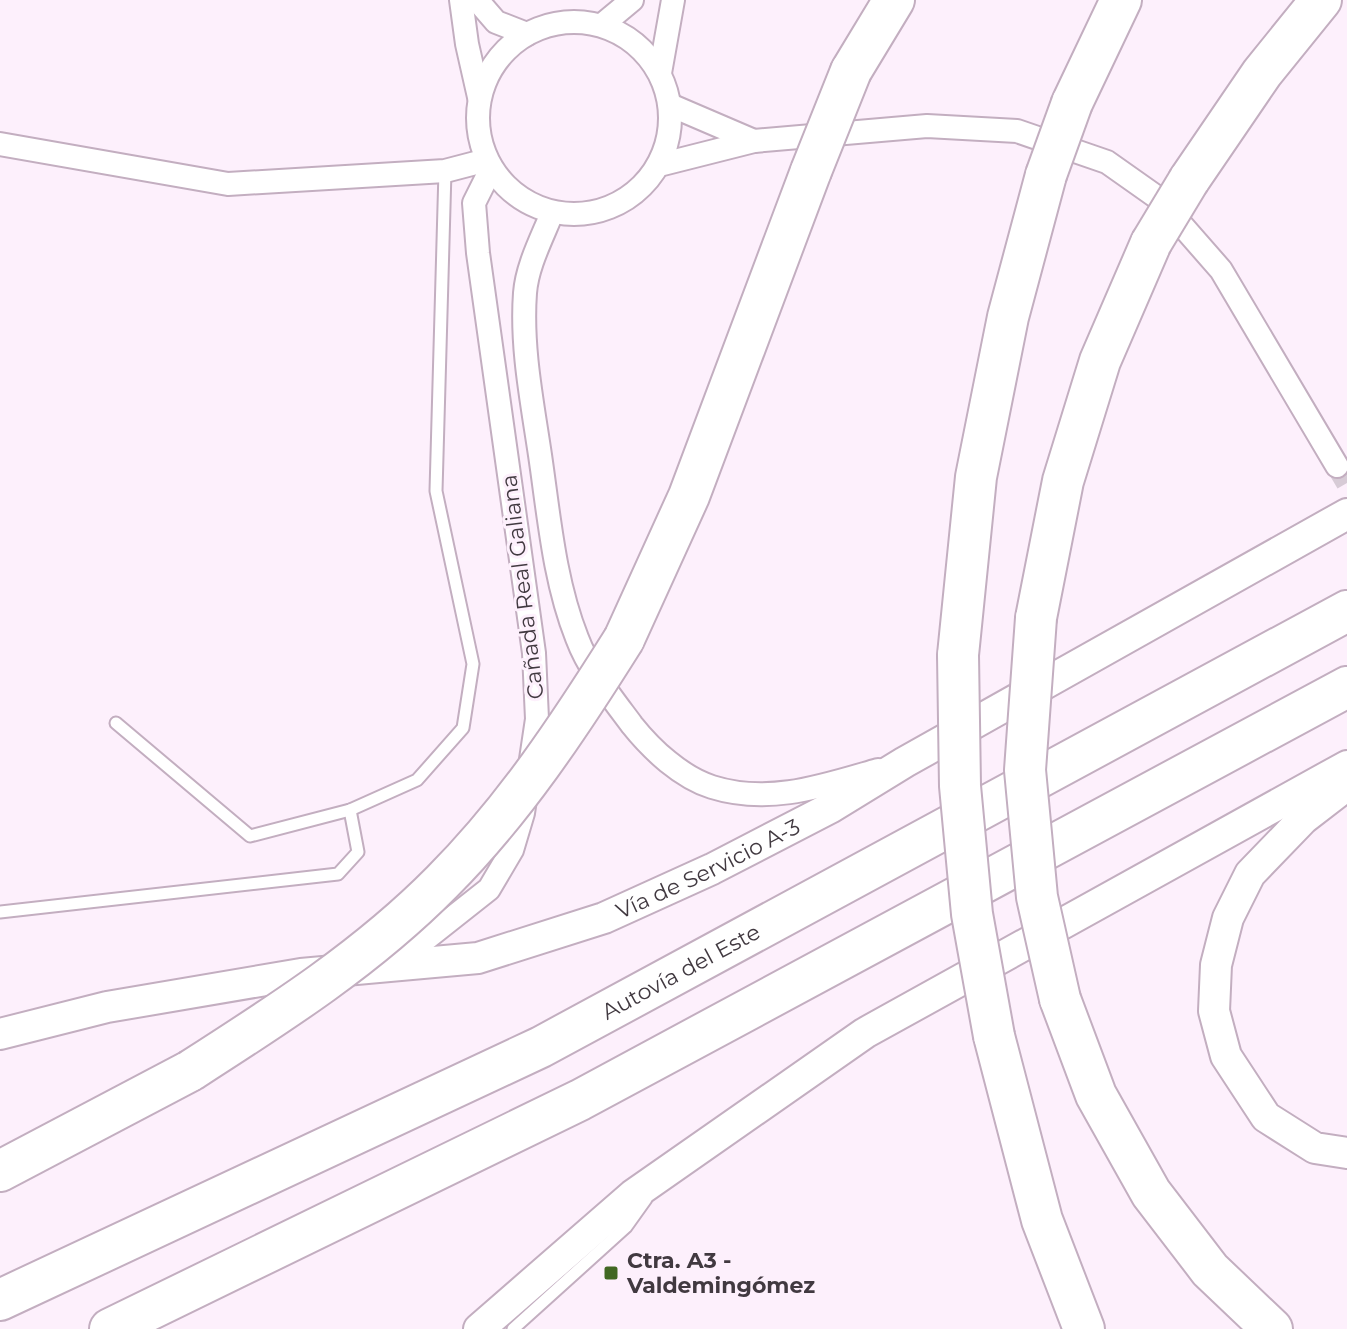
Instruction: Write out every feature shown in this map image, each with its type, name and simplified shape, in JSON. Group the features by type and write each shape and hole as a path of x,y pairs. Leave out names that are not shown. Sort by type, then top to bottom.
{"highway":[{"path":"0,1171 190,1071 295,1004 366,951 443,882 505,812 560,739 624,639 689,496 811,171 880,0"},
{"path":"851,71 894,0"},
{"path":"1084,1329 1042,1220 994,1036 972,914 960,786 958,655 976,477 1008,317 1046,175 1072,103 1121,0"},
{"path":"1272,1329 1210,1270 1151,1193 1096,1095 1060,999 1037,897 1025,770 1036,618 1063,481 1100,361 1151,243 1189,180 1262,73 1321,0"},
{"name":"Autovía del Este","path":"0,1300 541,1047 1347,611"},
{"path":"110,1329 580,1100 1347,687"}],"main road":[{"name":"Vía de Servicio A-3","path":"0,1034 107,1007 301,974 478,958 604,918 830,808 905,762 1339,519"},
{"path":"479,1329 633,1195 865,1033 1347,766"},
{"path":"1347,785 1303,819 1250,874 1225,930 1216,965 1214,1011 1226,1056 1266,1117 1315,1148 1347,1153"}],"street":[{"path":"461,0 479,98"},
{"path":"477,0 496,22 527,34"},
{"path":"602,25 632,0"},
{"path":"660,73 673,0"},
{"path":"576,21 602,25 636,43 660,73 670,105 669,136 659,165 644,185 625,201 602,211 577,215 552,213 528,204 507,189 489,165 481,147 477,122 479,98 488,72 505,50 527,34 550,24 576,21"},
{"path":"670,105 754,141"},
{"path":"659,165 754,141 927,126 1017,131 1107,162 1158,198 1221,270 1337,466"},
{"path":"0,144 228,184 445,171 489,165"},
{"name":"Cañada Real Galiana","path":"301,974 427,938 489,889 512,850 523,813 537,719 534,653 478,253 474,203 489,165"},
{"name":"Cañada Real Galiana","path":"552,213 532,263 525,291 526,363 558,571 577,640 607,692 645,741 666,761 710,787 746,795 797,793 905,762"}],"lane":[{"path":"116,723 250,836 350,810 417,780 463,728 473,664 436,491 445,171"},
{"path":"0,912 338,874 358,852 350,810"},
{"path":"513,1329 626,1227 664,1173"}],"tunnel":[{"path":"1337,466 1347,483"}],"place":[{"name":"Ctra. A3 - Valdemingómez","path":"611,1273"}]}
